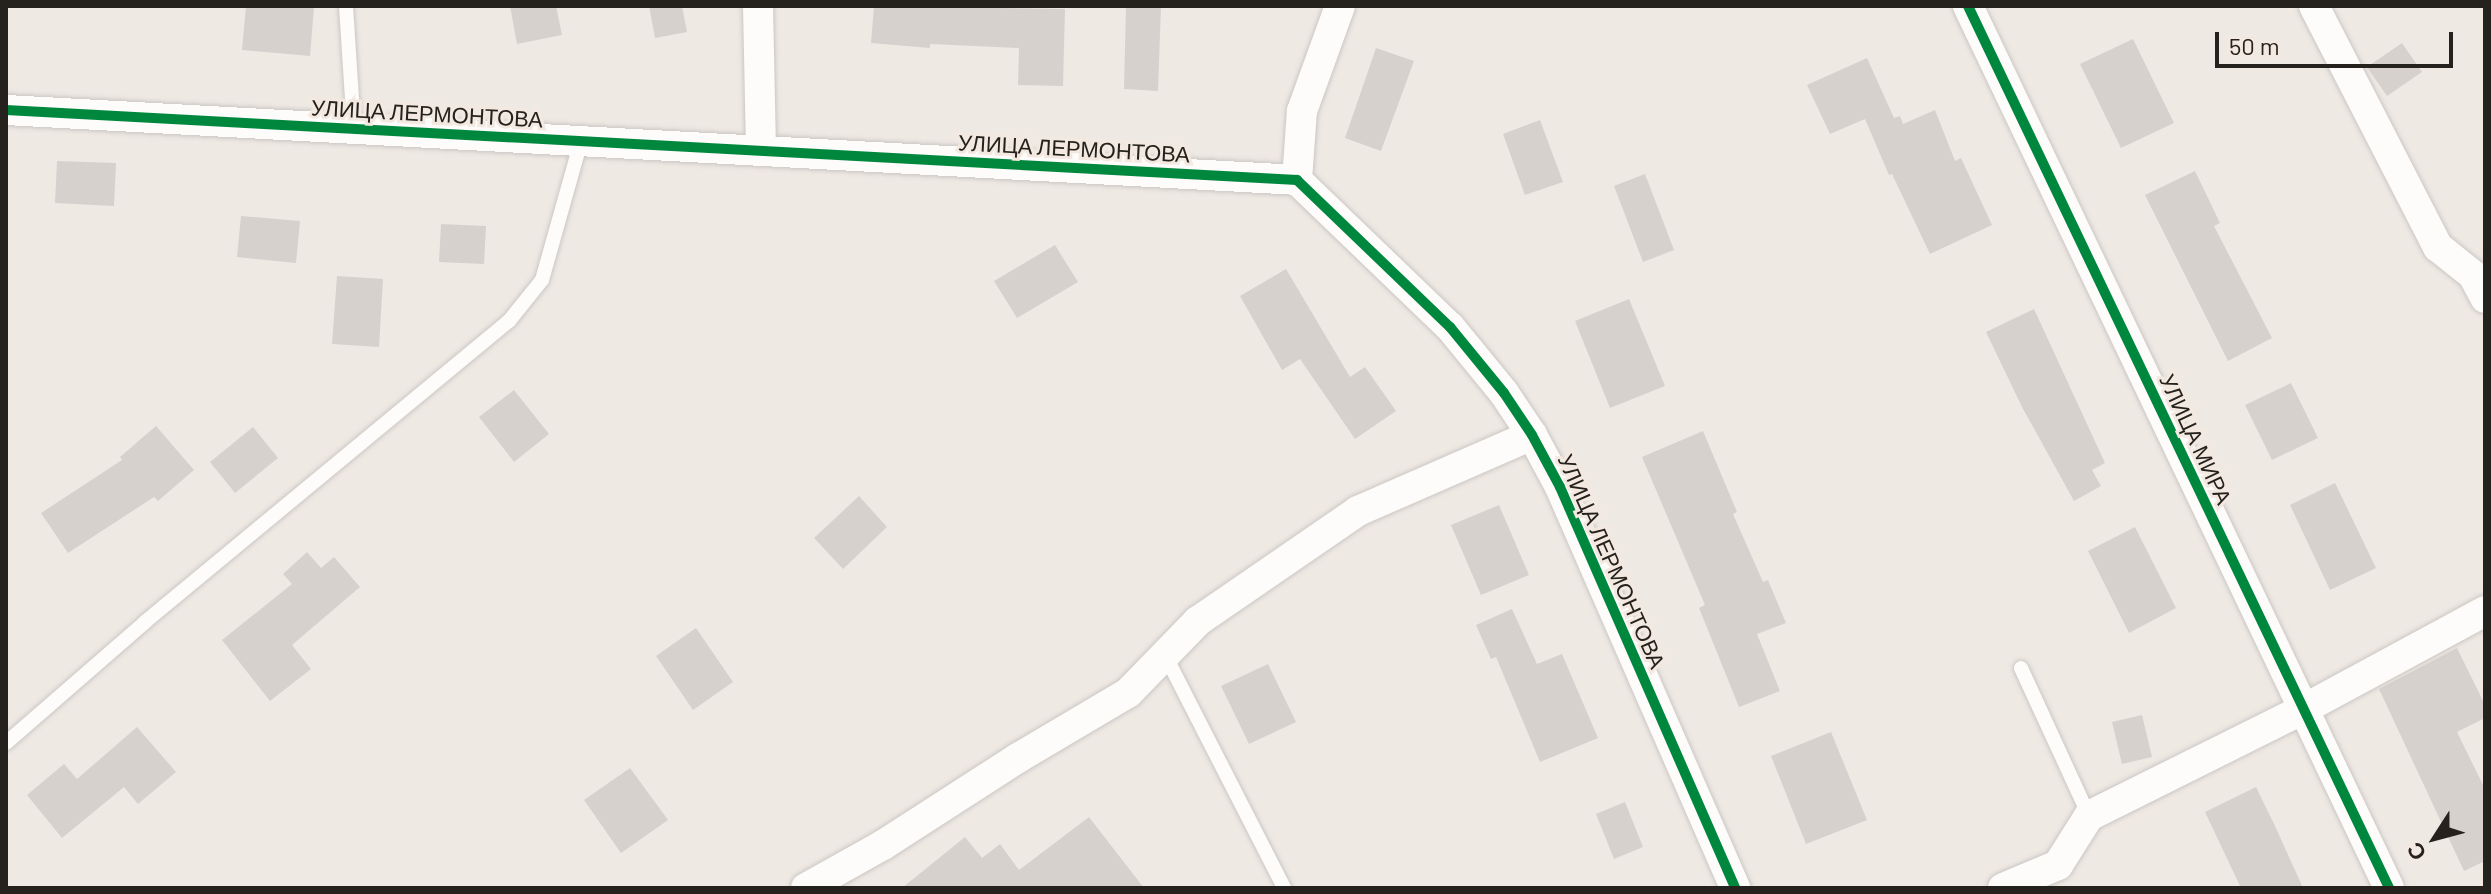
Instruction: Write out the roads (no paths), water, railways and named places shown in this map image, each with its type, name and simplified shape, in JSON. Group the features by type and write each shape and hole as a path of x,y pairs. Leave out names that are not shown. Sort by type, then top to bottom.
{"street":[{"path":"758,6 761,151"},
{"path":"1297,180 1302,111 1340,6"},
{"name":"УЛИЦА МИРА","path":"1968,6 2389,888"},
{"path":"2314,6 2438,247 2473,275 2485,298"},
{"name":"УЛИЦА ЛЕРМОНТОВА","path":"6,110 1297,180 1450,327 1504,393 1532,435 1560,487 1735,888"},
{"path":"806,888 883,845 1018,758 1128,693 1198,621 1358,511 1532,435"},
{"path":"2003,888 2058,865 2089,816 2302,710 2485,611"}],"lane":[{"path":"346,6 354,129"},
{"path":"6,743 145,622 509,321 542,280 581,141"},
{"path":"1165,655 1284,888"},
{"path":"2021,668 2089,816"}]}
